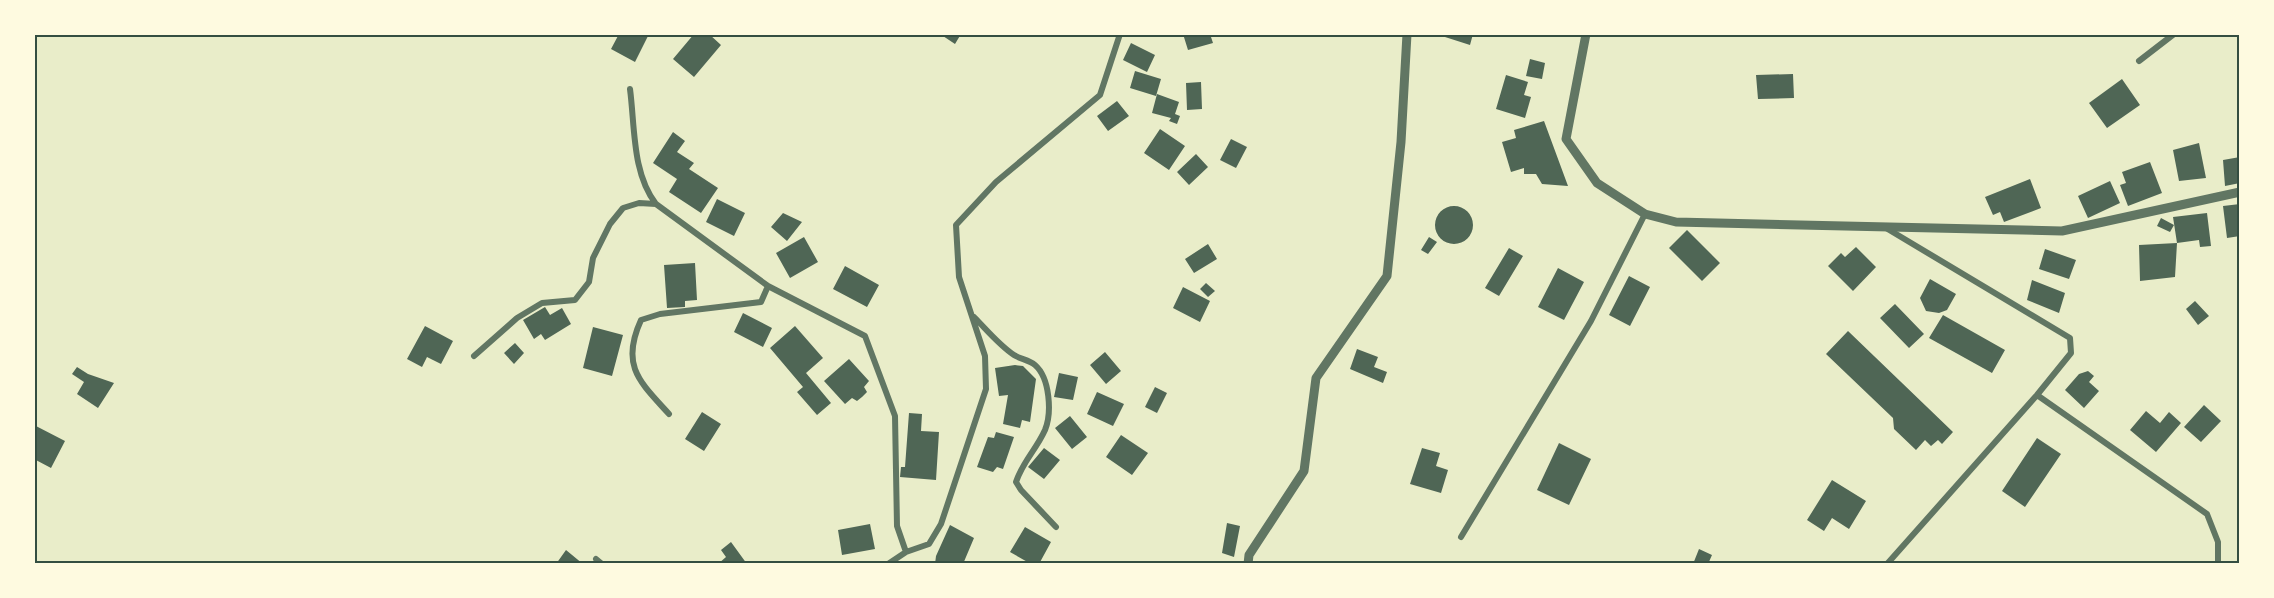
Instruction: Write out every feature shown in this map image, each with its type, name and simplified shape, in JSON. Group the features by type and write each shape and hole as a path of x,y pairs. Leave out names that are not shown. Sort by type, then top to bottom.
{"street":[{"path":"888,564 906,552 929,544 941,524 986,389 985,356 959,277 956,225 996,182 1100,95 1120,34"},
{"path":"1248,564 1249,555 1304,471 1316,378 1387,276 1400,153 1407,34"},
{"path":"1586,34 1566,139 1598,183 1645,214 1676,222 2062,231 2240,192"},
{"path":"2139,61 2174,34"},
{"path":"630,89 639,170 646,192 656,204 768,286 865,336 896,416 897,526 906,552"},
{"path":"474,356 517,318 542,303 575,300 589,282 593,258 610,224 623,208 639,203 656,204"},
{"path":"1461,537 1591,321 1645,214"},
{"path":"1886,228 2070,338 2071,353 2037,395 1887,564"},
{"path":"669,414 639,381 631,358 634,335 641,321 660,314 761,302 768,286"},
{"path":"971,314 1003,346 1015,356 1035,365 1041,374 1048,396 1050,415 1044,432 1021,466 1016,482 1056,527"},
{"path":"2037,395 2207,514 2218,542 2218,564"}],"building":[{"path":"619,34 649,34 635,62 611,49"},
{"path":"694,34 709,34 721,45 694,77 673,59"},
{"path":"940,34 961,34 955,44"},
{"path":"1183,34 1210,34 1213,43 1188,50"},
{"path":"1446,34 1473,34 1470,45 1445,37"},
{"path":"1131,43 1155,55 1147,72 1123,60"},
{"path":"1530,59 1545,63 1542,79 1526,76"},
{"path":"1135,71 1161,79 1156,96 1130,88"},
{"path":"1793,74 1794,98 1758,99 1756,75"},
{"path":"1506,75 1528,82 1524,95 1531,97 1525,118 1496,109"},
{"path":"2122,79 2140,105 2107,128 2089,103"},
{"path":"1201,82 1202,109 1187,110 1186,83"},
{"path":"1157,94 1179,102 1175,114 1180,116 1177,124 1169,121 1171,118 1152,113"},
{"path":"1117,101 1129,116 1108,131 1097,116"},
{"path":"1544,121 1568,186 1542,184 1536,174 1524,174 1524,168 1511,172 1502,142 1516,138 1514,130"},
{"path":"1160,129 1185,146 1169,170 1144,153"},
{"path":"673,132 685,141 677,152 694,163 689,169 718,188 701,213 669,192 677,179 653,163"},
{"path":"1231,139 1247,147 1236,168 1220,160"},
{"path":"2199,143 2206,178 2179,181 2173,150"},
{"path":"1196,154 1208,167 1189,185 1177,172"},
{"path":"2240,157 2240,183 2225,186 2223,160"},
{"path":"2150,162 2162,193 2128,206 2120,185 2126,183 2122,172"},
{"path":"2030,179 2041,208 2004,222 2000,212 1993,215 1985,197"},
{"path":"2110,181 2120,203 2088,218 2078,196"},
{"path":"717,199 745,213 734,236 706,222"},
{"path":"2240,204 2240,236 2227,238 2223,206"},
{"path":"1454,206 1467,212 1473,225 1467,238 1454,244 1441,238 1435,225 1441,212"},
{"path":"783,213 802,222 787,241 771,227"},
{"path":"2207,213 2211,246 2200,247 2199,240 2177,243 2173,217"},
{"path":"2161,218 2174,225 2170,232 2157,226"},
{"path":"1687,230 1720,263 1702,281 1669,248"},
{"path":"804,237 818,262 790,278 776,253"},
{"path":"1429,237 1437,242 1428,254 1421,250"},
{"path":"2177,243 2175,277 2140,281 2139,245"},
{"path":"1208,244 1217,259 1194,273 1185,259"},
{"path":"1856,247 1876,267 1853,291 1828,266 1841,253 1845,257"},
{"path":"1509,248 1523,256 1499,296 1485,288"},
{"path":"2045,249 2076,260 2069,279 2039,269"},
{"path":"695,263 697,300 685,301 685,307 667,308 664,265"},
{"path":"845,266 879,285 867,307 833,289"},
{"path":"1558,268 1584,282 1564,320 1538,307"},
{"path":"1629,276 1650,287 1630,326 1609,315"},
{"path":"1930,279 1956,294 1947,310 1939,313 1926,311 1920,298"},
{"path":"2032,280 2065,293 2059,313 2027,300"},
{"path":"1206,283 1215,291 1208,297 1200,289"},
{"path":"1183,287 1210,301 1200,322 1173,308"},
{"path":"2195,301 2209,316 2198,325 2186,309"},
{"path":"1895,304 1924,334 1909,348 1880,318"},
{"path":"545,307 550,315 562,308 571,324 545,340 541,334 534,339 523,320"},
{"path":"743,313 772,328 763,347 734,332"},
{"path":"1943,315 2005,350 1992,373 1929,338"},
{"path":"425,326 453,341 441,364 427,357 422,367 407,359"},
{"path":"795,326 823,358 806,373 831,403 817,415 797,392 803,387 770,348"},
{"path":"593,327 623,335 612,376 583,368"},
{"path":"1848,331 1953,432 1942,444 1938,440 1931,446 1925,440 1916,450 1894,429 1893,418 1826,354"},
{"path":"515,343 524,353 514,364 504,353"},
{"path":"1357,349 1378,357 1374,367 1387,372 1383,383 1350,369"},
{"path":"1105,352 1121,371 1106,384 1090,365"},
{"path":"849,359 869,381 864,387 867,392 862,397 857,401 852,398 845,404 824,381"},
{"path":"1023,366 1036,379 1030,422 1022,420 1020,428 1003,424 1008,395 999,396 995,368"},
{"path":"77,367 88,374 114,383 98,408 77,394 84,382 72,374"},
{"path":"2088,371 2094,376 2089,382 2099,391 2084,408 2065,390 2079,374"},
{"path":"1059,373 1078,377 1073,400 1054,397"},
{"path":"1155,387 1167,393 1157,413 1145,407"},
{"path":"1097,392 1124,404 1113,426 1087,414"},
{"path":"2204,405 2221,421 2201,442 2184,427"},
{"path":"2146,411 2160,423 2169,412 2181,423 2156,452 2130,430"},
{"path":"702,412 721,424 704,451 685,439"},
{"path":"909,413 922,414 921,431 939,432 936,480 900,477 901,467 905,467"},
{"path":"1070,416 1087,437 1072,449 1055,428"},
{"path":"34,425 65,441 51,468 34,459"},
{"path":"996,432 1014,437 1003,469 997,467 993,472 977,467 988,437 994,438"},
{"path":"1121,435 1148,453 1132,475 1106,457"},
{"path":"2037,438 2061,454 2025,507 2002,491"},
{"path":"1559,443 1591,459 1569,505 1537,490"},
{"path":"1044,448 1060,460 1044,479 1028,467"},
{"path":"1422,448 1440,453 1436,466 1448,470 1441,493 1410,484"},
{"path":"1832,480 1866,501 1849,529 1832,518 1824,531 1807,520"},
{"path":"1227,523 1240,526 1234,557 1222,553"},
{"path":"870,524 875,549 842,555 838,530"},
{"path":"950,525 974,538 963,564 935,564 936,556"},
{"path":"1025,527 1051,542 1039,564 1031,564 1010,552"},
{"path":"731,542 747,564 718,564 726,557 721,550"},
{"path":"1699,549 1712,555 1708,564 1693,564"},
{"path":"566,550 583,564 556,564"}]}
